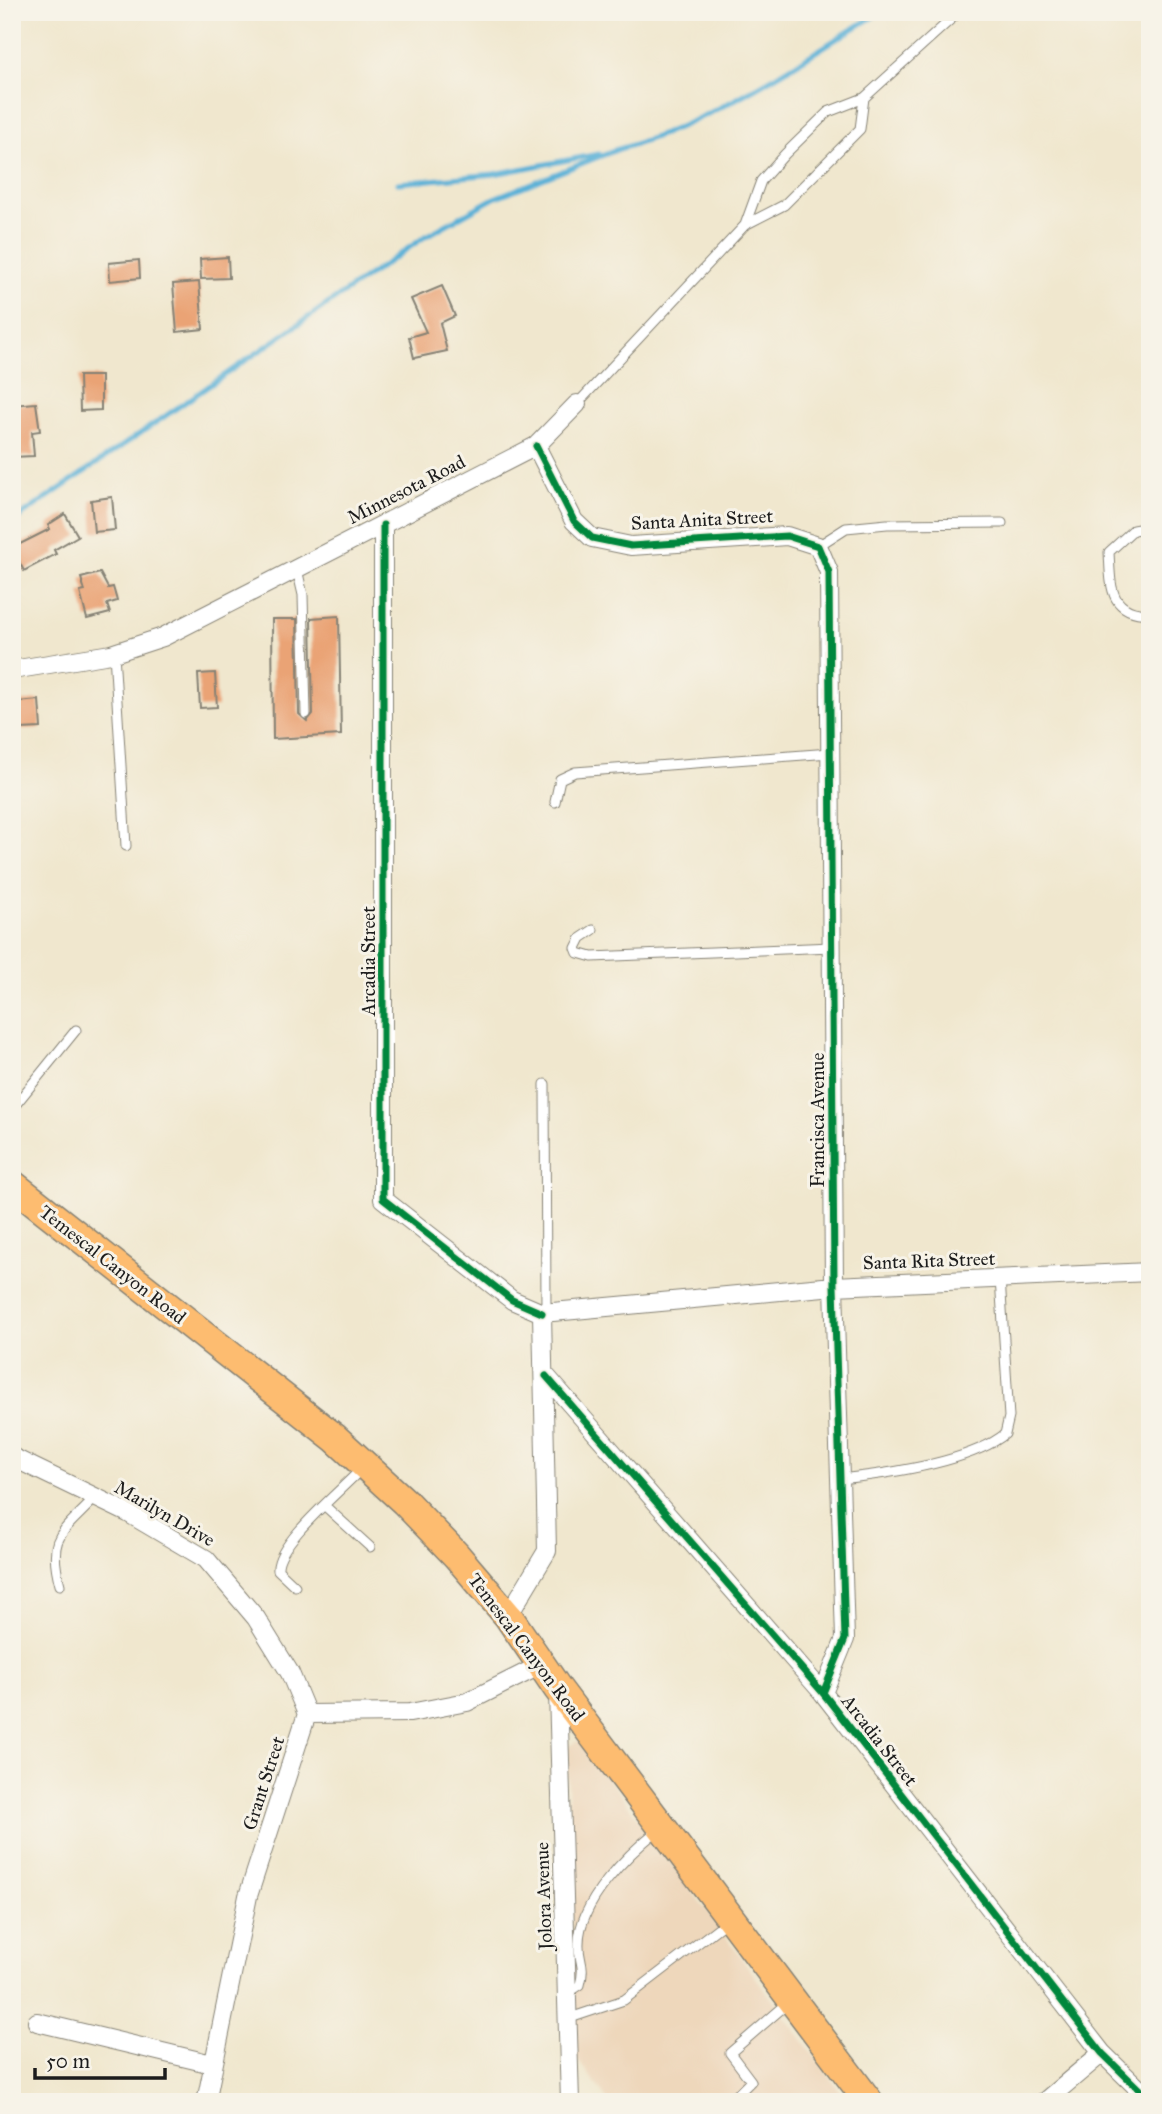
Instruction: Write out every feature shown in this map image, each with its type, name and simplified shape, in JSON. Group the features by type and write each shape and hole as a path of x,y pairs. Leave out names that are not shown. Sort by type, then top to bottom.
{"main road":[{"name":"Temescal Canyon Road","path":"12,1185 335,1438 439,1537 508,1616 558,1689 869,2102"}],"street":[{"name":"Minnesota Road","path":"12,670 114,653 163,637 536,446 578,404"},
{"name":"Santa Anita Street","path":"536,446 573,521 592,538 631,546 787,536 818,546"},
{"name":"Arcadia Street","path":"383,525 383,1199 512,1300 545,1312"},
{"name":"Francisca Avenue","path":"818,546 829,572 834,1286 845,1639 823,1693"},
{"name":"Santa Rita Street","path":"545,1312 834,1286 1150,1272"},
{"path":"508,1616 547,1551 545,1312"},
{"name":"Arcadia Street","path":"546,1376 823,1693 1102,2053 1150,2100"},
{"name":"Marilyn Drive","path":"12,1457 96,1497 206,1559 256,1618 289,1673 307,1714"},
{"path":"307,1714 410,1713 467,1702 541,1665"},
{"name":"Jolora Avenue","path":"558,1689 570,2102"},
{"name":"Grant Street","path":"206,2102 248,1896 307,1714"},
{"path":"37,2022 212,2064"},
{"path":"1044,2102 1102,2053"}],"lane":[{"name":"Minnesota Road","path":"745,225 761,181 785,154 828,112 864,98 959,12"},
{"name":"Minnesota Road","path":"578,404 745,225 783,205 860,129 864,98"},
{"path":"818,546 846,528 887,524 1002,523"},
{"path":"1150,527 1133,530 1110,552 1111,591 1123,608 1136,614 1150,614"},
{"path":"297,569 303,595 306,714"},
{"path":"114,653 126,846"},
{"path":"555,802 559,779 575,772 830,753"},
{"path":"593,930 582,938 576,948 578,953 592,957 832,947"},
{"path":"12,1109 76,1030"},
{"path":"545,1084 545,1312"},
{"path":"840,1479 896,1472 975,1452 1005,1434 1009,1417 1000,1279"},
{"path":"295,1586 278,1570 277,1563 288,1544 365,1465"},
{"path":"60,1586 53,1553 57,1539 96,1497"},
{"path":"326,1507 370,1547"},
{"path":"566,1994 580,1985 585,1969 578,1944 582,1925 596,1897 632,1851 662,1827"},
{"path":"566,2019 624,2000 731,1918"},
{"path":"730,2102 751,2081 730,2053 792,1999"}],"shaded area":[{"path":"581,1739 848,2102 609,2102 576,2057 567,1748"}],"building":[{"path":"228,257 229,278 201,279 200,259"},
{"path":"139,260 140,278 110,281 109,263"},
{"path":"199,282 203,329 177,332 173,284"},
{"path":"442,286 455,316 440,323 447,351 414,358 409,337 426,332 411,299"},
{"path":"79,376 101,376 101,410 80,411"},
{"path":"36,403 40,431 32,432 34,456 12,457 12,405"},
{"path":"112,497 115,530 94,532 91,500"},
{"path":"65,514 78,536 54,550 56,554 24,571 12,548 50,529 48,525"},
{"path":"100,573 108,588 113,587 117,601 107,604 110,613 87,619 80,592 85,591 81,578"},
{"path":"339,616 341,735 273,739 272,619 297,619 299,714 307,721 313,714 311,618"},
{"path":"215,673 217,707 200,708 198,674"},
{"path":"39,700 41,728 20,729 18,702"}],"waterway":[{"path":"615,150 651,139 719,108 881,12"},
{"path":"12,522 426,236 494,198 619,149"},
{"path":"398,183 494,174 599,154"}],"cycle path":[{"path":"536,446 574,521 592,538 631,546 787,536 818,546 829,572 834,1286 845,1639 823,1693"},
{"path":"383,525 383,1199 512,1300 542,1313"},
{"path":"546,1376 823,1693 1102,2053 1150,2100"}]}
